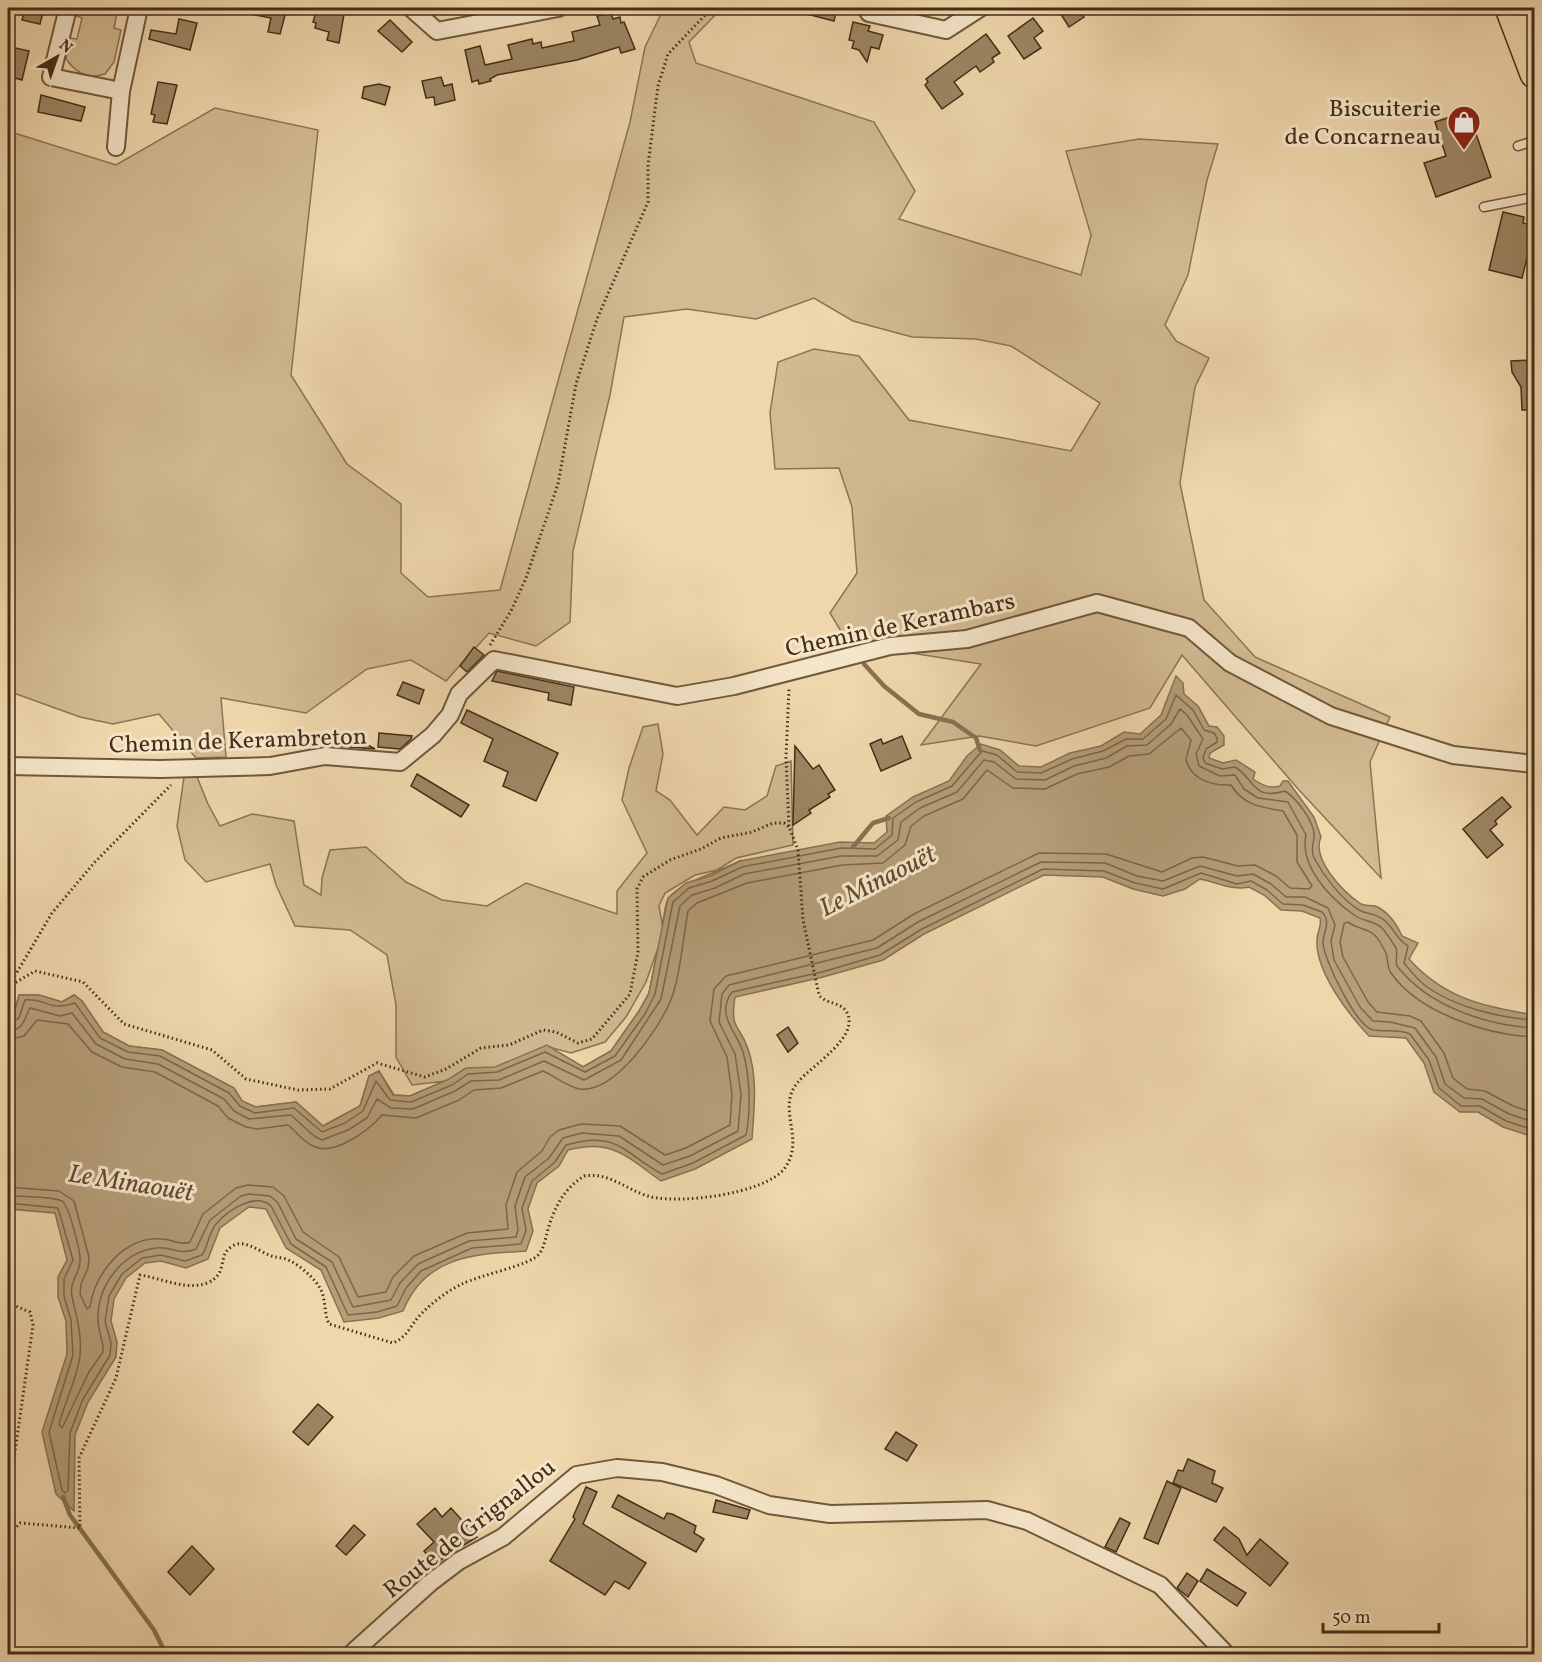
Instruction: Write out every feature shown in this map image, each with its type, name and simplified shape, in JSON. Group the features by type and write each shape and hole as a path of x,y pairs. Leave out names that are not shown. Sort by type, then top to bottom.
{"main road":[{"path":"1509,8 1534,74"}],"street":[{"path":"68,8 51,77 121,91"},
{"path":"116,147 121,91 139,8"},
{"path":"411,8 436,30 558,8"},
{"path":"866,8 869,13 946,30 980,8"},
{"name":"Chemin de Kerambars","path":"494,660 677,696 890,646 967,639 1097,603 1189,628 1230,663 1331,716 1453,755 1534,764"},
{"name":"Chemin de Kerambreton","path":"8,766 270,766 325,756 400,762 433,735 450,715 459,694 494,660"},
{"name":"Route de Grignallou","path":"351,1654 430,1583 459,1561 503,1537 577,1475 617,1468 662,1472 716,1485 769,1505 830,1514 987,1510 1027,1521 1160,1585 1226,1654"}],"lane":[{"path":"1518,146 1534,141"},
{"path":"1484,207 1534,197"}],"path":[{"path":"494,660 489,647 511,610 526,578 558,484 576,384 597,319 648,202 648,165 658,86 668,54 712,8"},
{"path":"8,1537 20,1523 46,1527 80,1528 79,1458 116,1378 140,1275 161,1278 186,1286 207,1282 222,1271 225,1255 231,1246 241,1243 271,1257 289,1260 316,1282 322,1292 329,1324 393,1343 403,1338 420,1315 449,1291 491,1272 533,1260 543,1246 552,1215 567,1188 584,1176 613,1179 646,1195 658,1198 708,1195 759,1186 780,1173 790,1158 795,1139 789,1117 789,1106 796,1084 840,1045 847,1033 847,1012 837,1004 822,999 803,920 798,850 789,826 786,758 790,671"},
{"path":"8,986 52,913 94,863 189,767"},
{"path":"8,986 35,971 84,982 123,1024 212,1050 246,1078 298,1090 330,1089 377,1063 425,1077 446,1069 481,1048 509,1045 543,1030 556,1032 578,1043 592,1039 630,994 638,952 637,889 643,877 670,860 701,849 721,838 752,832 773,823 784,823 789,826"},
{"path":"8,1304 30,1312 33,1325 8,1501"}],"shaded area":[{"path":"76,8 118,8 114,28 121,30 114,62 105,74 88,76 74,68 66,59 69,38 77,39 82,18 74,15"},
{"path":"664,8 722,8 689,42 696,63 874,122 915,191 899,219 1081,275 1091,235 1066,151 1139,139 1218,144 1207,180 1188,275 1165,325 1176,341 1209,358 1195,387 1180,483 1204,600 1255,657 1390,717 1370,762 1381,878 1299,790 1182,655 1150,708 1036,746 979,736 921,745 981,664 848,643 830,613 857,573 852,507 839,468 775,469 770,413 778,362 814,349 859,356 909,420 1071,451 1100,403 1011,346 976,339 912,337 853,321 814,298 756,319 687,309 624,317 610,395 573,551 570,622 536,646 489,633 446,681 411,660 367,669 306,713 221,698 226,757 196,758 159,714 113,724 80,717 8,691 8,131 116,165 215,108 318,130 291,375 347,464 401,504 401,573 428,597 500,590 630,122 645,47"},
{"path":"658,724 663,754 656,791 670,800 697,835 724,807 745,810 767,796 776,766 791,761 793,845 736,858 717,870 695,875 665,893 659,906 662,923 667,902 672,894 689,883 740,861 637,1054 335,1149 8,1020 14,1014 19,995 39,995 62,1002 74,995 82,1001 103,1032 129,1046 162,1050 234,1088 242,1101 255,1107 296,1102 323,1126 360,1106 369,1076 379,1071 394,1095 410,1096 446,1081 412,1085 396,1057 396,1005 387,955 350,930 295,926 276,885 270,864 206,882 185,860 177,826 184,777 197,777 220,826 252,814 294,821 304,885 321,895 322,878 330,850 366,847 406,882 442,900 487,906 526,883 617,914 617,891 647,853 622,800 629,768 643,727","holes":["658,948 649,993 611,1051 583,1067 549,1047 571,1053 605,1042 626,1017 646,982"]}],"water":[{"name":"Le Minaouët","path":"1176,676 1183,683 1184,694 1198,706 1209,726 1217,727 1224,736 1224,745 1210,753 1209,758 1223,763 1236,760 1255,772 1253,779 1266,786 1280,786 1283,781 1288,781 1314,817 1321,837 1320,855 1330,874 1354,899 1361,904 1375,906 1384,911 1395,923 1402,936 1418,943 1409,959 1423,973 1466,999 1534,1015 1534,1137 1503,1127 1478,1112 1460,1112 1434,1092 1424,1063 1406,1038 1369,1036 1343,1005 1321,965 1317,940 1320,918 1302,911 1281,910 1264,895 1249,887 1231,887 1200,879 1185,889 1163,896 1133,889 1103,877 1044,875 924,934 883,960 823,977 735,997 735,1022 745,1040 753,1071 755,1094 752,1139 695,1169 661,1181 628,1157 608,1148 596,1146 568,1150 559,1166 537,1183 528,1209 533,1231 526,1251 470,1257 438,1269 424,1279 412,1293 403,1311 379,1318 344,1322 321,1270 286,1248 266,1209 249,1207 220,1228 208,1259 186,1268 161,1261 145,1263 126,1278 114,1299 111,1321 117,1342 116,1357 88,1402 75,1435 74,1511 56,1494 42,1432 67,1354 66,1321 58,1297 58,1277 67,1260 55,1213 8,1209 8,1020 14,1014 19,995 39,995 62,1002 74,995 82,1001 103,1032 129,1046 162,1050 234,1088 242,1101 256,1107 296,1102 323,1126 360,1106 369,1076 379,1071 393,1095 410,1096 449,1079 466,1068 495,1067 547,1045 583,1067 611,1051 639,1011 649,993 668,898 686,883 710,876 740,861 840,842 874,843 887,832 886,816 913,797 949,781 967,756 981,744 1000,750 1019,766 1041,767 1070,753 1101,746 1124,732 1140,734 1161,715"}],"building":[{"path":"25,8 44,8 40,24 22,20"},
{"path":"251,8 287,8 280,34 268,32 271,18 250,14"},
{"path":"317,8 333,8 332,11 344,14 339,43 327,40 329,32 315,28 316,23 313,22"},
{"path":"800,8 837,8 834,21 799,12"},
{"path":"1057,8 1078,8 1084,17 1069,27"},
{"path":"611,13 613,19 620,17 621,23 624,22 635,49 621,53 619,47 577,60 497,75 490,79 491,81 479,84 478,80 472,82 465,50 480,46 485,65 512,59 508,45 532,39 533,44 541,42 542,48 574,41 572,32 600,25 597,16"},
{"path":"1033,18 1043,31 1034,38 1041,48 1024,59 1008,36"},
{"path":"179,19 197,23 190,50 149,39 151,30 176,34"},
{"path":"390,20 412,42 402,52 378,31"},
{"path":"853,22 870,26 868,31 883,35 879,49 871,47 867,62 859,50 852,48 854,41 849,40"},
{"path":"986,34 1000,53 992,58 994,62 980,72 976,66 954,82 963,94 942,109 925,85 928,82 926,79"},
{"path":"11,47 29,51 22,80 8,76"},
{"path":"441,77 444,86 452,84 455,100 435,105 434,97 426,98 422,81"},
{"path":"158,82 177,85 167,124 153,122 155,115 151,114"},
{"path":"379,84 390,87 385,105 362,98 364,87"},
{"path":"41,95 85,107 81,121 38,112"},
{"path":"1468,111 1491,177 1436,197 1424,163 1446,156 1435,122"},
{"path":"1503,212 1524,217 1523,223 1534,226 1534,252 1529,250 1522,278 1489,270"},
{"path":"1534,360 1534,410 1522,410 1521,387 1512,372 1511,361"},
{"path":"474,647 484,655 467,672 460,666"},
{"path":"497,671 574,687 571,705 548,700 549,693 492,681"},
{"path":"403,682 424,690 419,704 397,695"},
{"path":"467,710 558,753 536,801 503,786 508,772 484,761 493,739 461,723"},
{"path":"379,733 412,736 400,749 378,747"},
{"path":"338,735 352,736 375,749 337,746"},
{"path":"902,736 911,758 881,771 870,744 881,739 883,744"},
{"path":"795,746 813,769 819,765 835,790 828,794 830,797 809,810 811,813 793,825"},
{"path":"417,774 469,805 461,817 411,786"},
{"path":"1502,797 1511,807 1495,821 1497,824 1490,830 1503,845 1487,858 1463,829"},
{"path":"788,1027 798,1043 788,1052 777,1035"},
{"path":"318,1404 333,1417 308,1445 293,1432"},
{"path":"896,1432 917,1445 907,1461 885,1449"},
{"path":"1188,1459 1215,1471 1212,1483 1223,1488 1216,1502 1173,1483 1178,1470 1183,1471"},
{"path":"1167,1481 1181,1488 1158,1544 1144,1538"},
{"path":"586,1487 597,1492 583,1524 646,1563 629,1589 615,1581 605,1595 550,1561 575,1519 573,1517"},
{"path":"618,1495 664,1519 667,1513 672,1514 696,1526 694,1533 704,1539 696,1552 612,1507"},
{"path":"716,1500 750,1510 747,1519 713,1512"},
{"path":"435,1508 442,1517 451,1508 477,1537 453,1552 451,1551 436,1565 424,1551 434,1542 417,1524"},
{"path":"1120,1518 1130,1523 1116,1552 1105,1547"},
{"path":"354,1525 365,1535 346,1555 336,1546"},
{"path":"1224,1527 1239,1539 1247,1555 1260,1539 1288,1563 1270,1586 1214,1540"},
{"path":"192,1546 214,1569 190,1595 168,1572"},
{"path":"1207,1569 1246,1593 1237,1606 1200,1581"},
{"path":"1187,1573 1198,1581 1188,1597 1177,1588"}],"waterway":[{"path":"864,664 884,686 919,714 953,722 976,738 980,750"},
{"path":"853,847 873,823 889,818"},
{"path":"63,1497 70,1515 154,1630 163,1648 163,1654"}],"place":[{"name":"Biscuiterie de Concarneau","path":"1464,151"}]}
